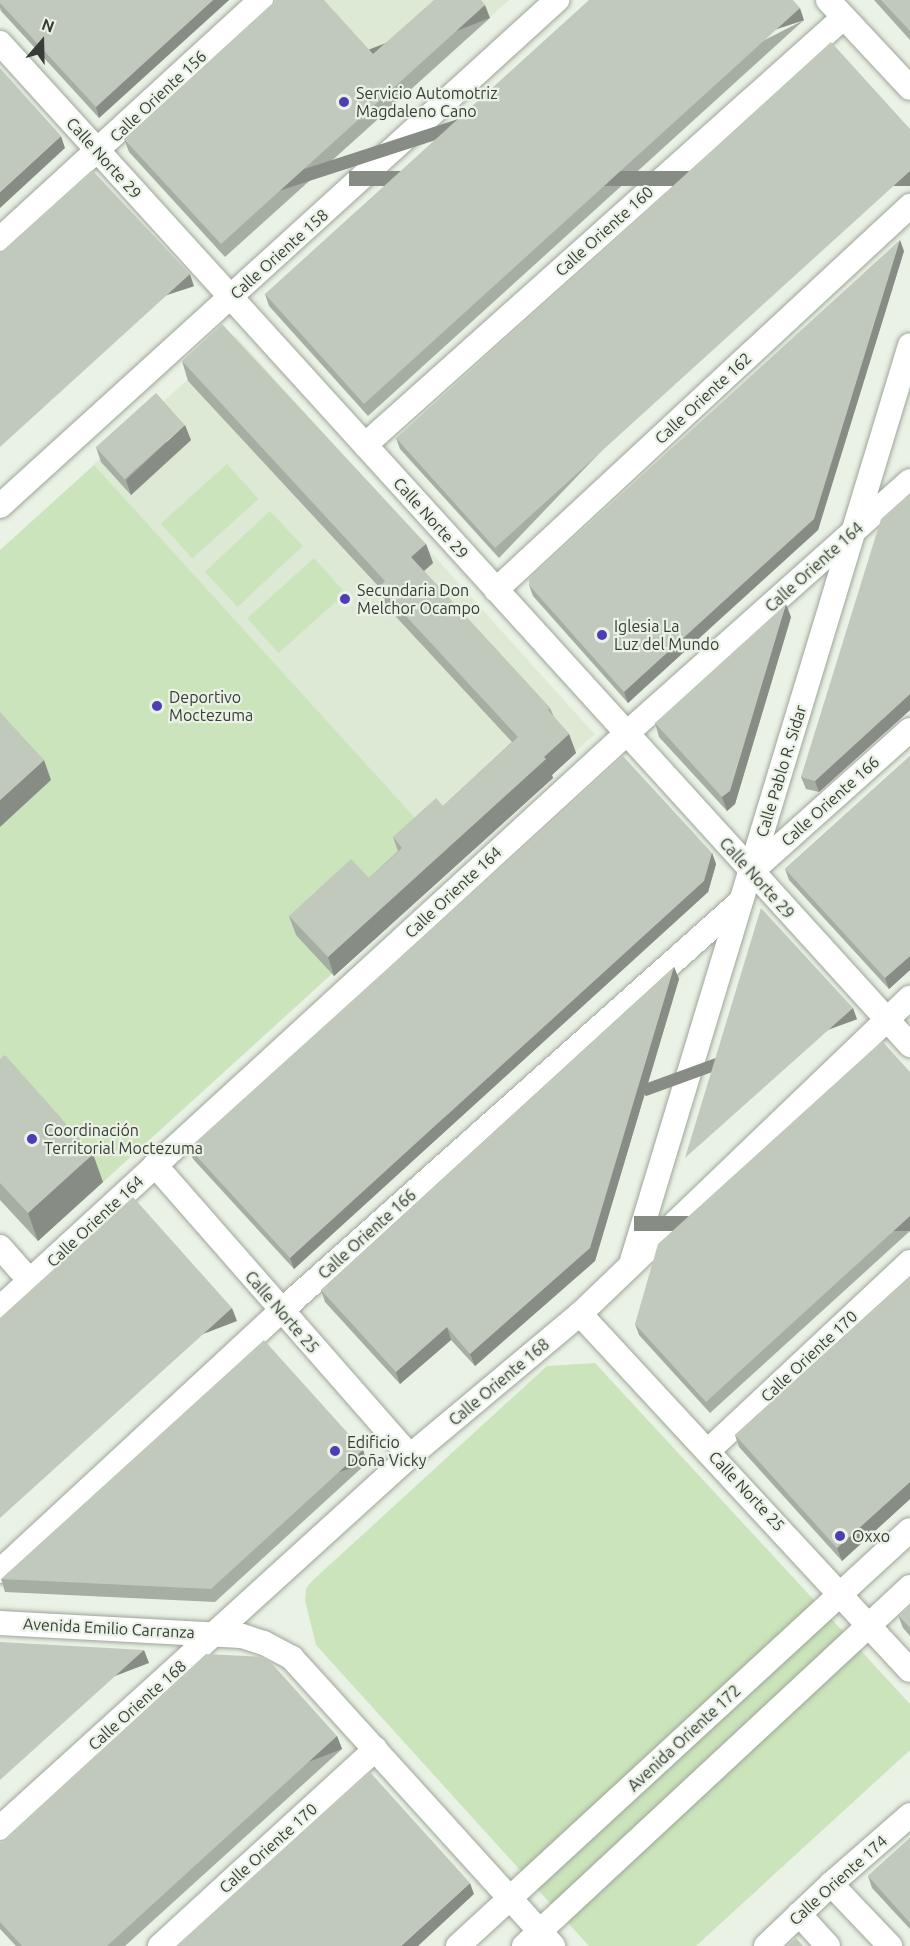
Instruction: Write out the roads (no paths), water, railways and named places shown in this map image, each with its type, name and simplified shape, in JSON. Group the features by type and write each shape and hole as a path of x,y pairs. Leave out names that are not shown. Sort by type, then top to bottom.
{"street":[{"name":"Calle Oriente 156","path":"0,239 261,0"},
{"name":"Calle Oriente 158","path":"0,506 557,0"},
{"path":"836,9 910,88"},
{"name":"Calle Oriente 160","path":"364,445 836,9"},
{"name":"Calle Norte 29","path":"0,43 910,1045"},
{"name":"Calle Oriente 162","path":"496,590 910,206"},
{"name":"Calle Pablo R. Sidar","path":"631,1265 910,345"},
{"name":"Calle Oriente 164","path":"0,1308 626,734 910,481"},
{"name":"Calle Oriente 166","path":"751,872 910,730"},
{"name":"Calle Oriente 166","path":"0,1572 281,1311 740,902"},
{"name":"Calle Oriente 168","path":"0,1828 410,1456 580,1314 910,998"},
{"name":"Calle Norte 25","path":"155,1165 410,1456"},
{"path":"0,1247 30,1281"},
{"name":"Calle Oriente 170","path":"709,1450 910,1262"},
{"name":"Calle Norte 25","path":"580,1314 709,1450 910,1670"},
{"name":"Avenida Oriente 172","path":"458,1946 910,1530"},
{"path":"217,1633 242,1635 264,1643 292,1658 510,1899 539,1941 910,1587"},
{"name":"Avenida Emilio Carranza","path":"0,1623 217,1633"},
{"name":"Calle Oriente 170","path":"160,1946 376,1749"},
{"name":"Calle Oriente 174","path":"766,1946 831,1884 910,1815"},
{"path":"831,1884 890,1946"},
{"path":"799,1914 828,1946"}],"place":[{"name":"Servicio Automotriz Magdaleno Cano","path":"344,102"},
{"name":"Secundaria Don Melchor Ocampo","path":"345,599"},
{"name":"Iglesia La Luz del Mundo","path":"602,635"},
{"name":"Deportivo Moctezuma","path":"157,706"},
{"name":"Coordinación Territorial Moctezuma","path":"32,1139"},
{"name":"Edificio Doña Vicky","path":"335,1451"},
{"name":"Oxxo","path":"840,1536"}]}
